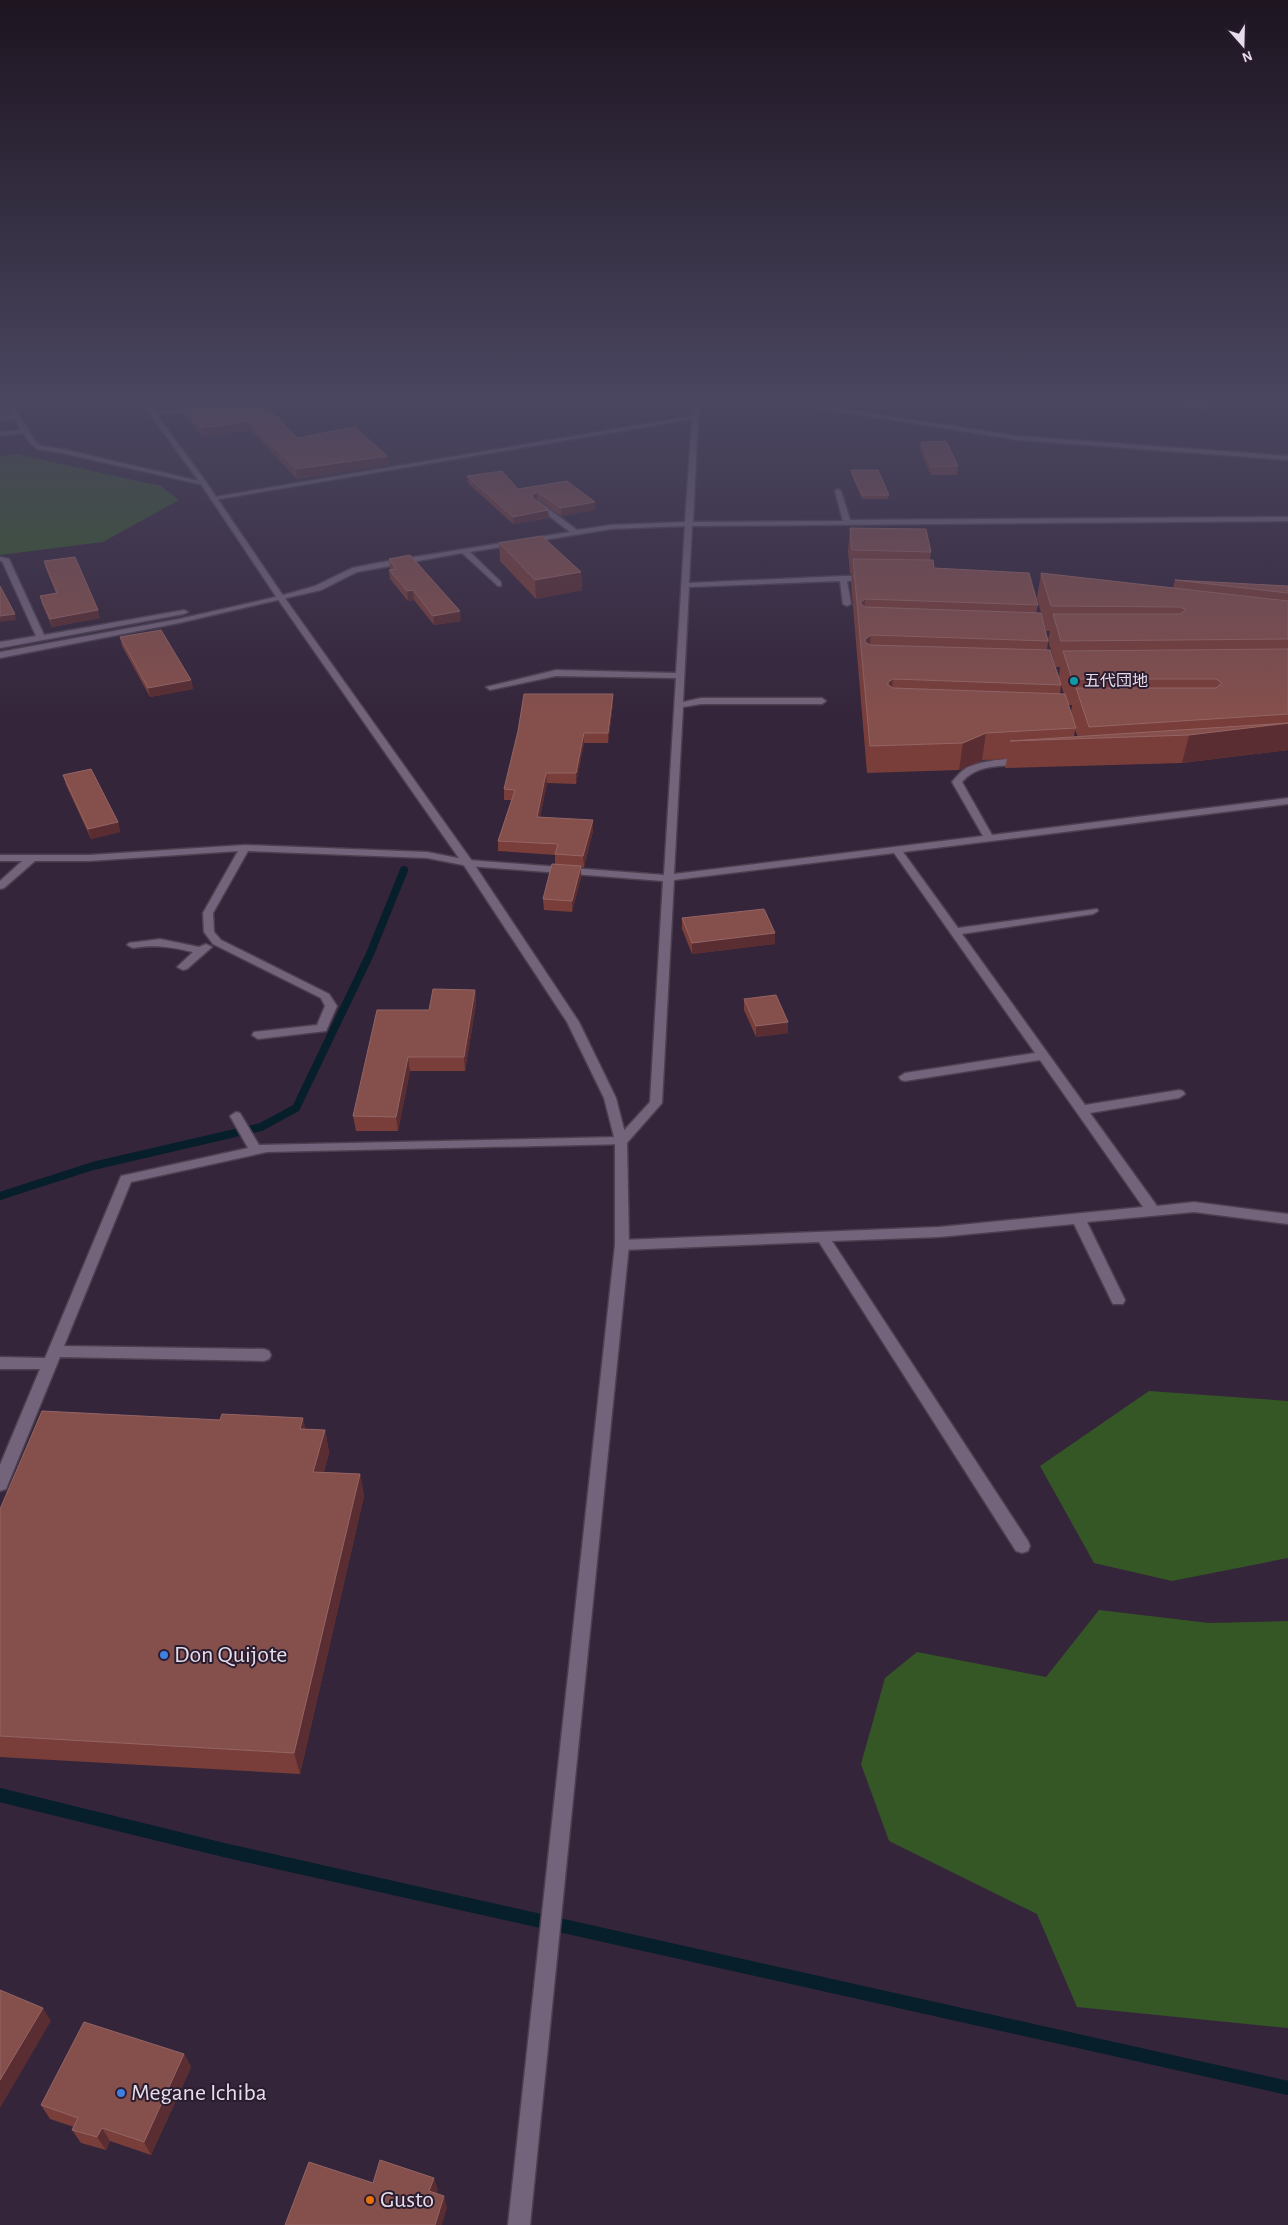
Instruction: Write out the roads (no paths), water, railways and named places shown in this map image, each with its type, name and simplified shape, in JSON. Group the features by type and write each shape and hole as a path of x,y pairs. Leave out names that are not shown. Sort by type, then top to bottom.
{"street":[{"path":"220,507 281,598 468,863 573,1022 610,1098 621,1141 622,1245 519,2225"},
{"path":"543,507 576,533"},
{"path":"0,1484 126,1179 254,1147 621,1141 656,1103 690,507"},
{"path":"843,507 847,523"},
{"path":"0,655 179,621 281,598 318,588 354,570 610,527 689,524 1288,519"},
{"path":"464,551 498,584"},
{"path":"0,559 5,559 41,638"},
{"path":"843,578 847,604"},
{"path":"686,585 876,578"},
{"path":"0,645 164,614 236,607"},
{"path":"490,687 556,673 680,676"},
{"path":"679,705 701,701 822,701"},
{"path":"990,838 957,782 962,774 982,764 1030,762"},
{"path":"0,858 89,858 245,848 427,855 468,863 668,878 1288,801"},
{"path":"245,848 208,913 209,932 215,939 325,996 331,1006 322,1028 258,1035"},
{"path":"896,850 1153,1211"},
{"path":"0,886 32,859"},
{"path":"954,932 1093,911"},
{"path":"184,967 215,939"},
{"path":"133,945 150,940 162,941 201,952"},
{"path":"905,1077 1043,1056"},
{"path":"1081,1110 1178,1094"},
{"path":"236,1118 254,1147"},
{"path":"622,1245 939,1232 1194,1207 1288,1219"},
{"path":"1078,1218 1118,1300"},
{"path":"822,1236 1022,1546"},
{"path":"0,1363 54,1357 264,1355"}],"waterway":[{"path":"0,1196 93,1166 261,1127 296,1108 370,954 404,870"},
{"path":"0,1795 228,1851 1288,2088"}],"place":[{"name":"五代団地","path":"1074,681"},
{"name":"Don Quijote","path":"164,1655"},
{"name":"Megane Ichiba","path":"121,2093"},
{"name":"Gusto","path":"370,2200"}]}
